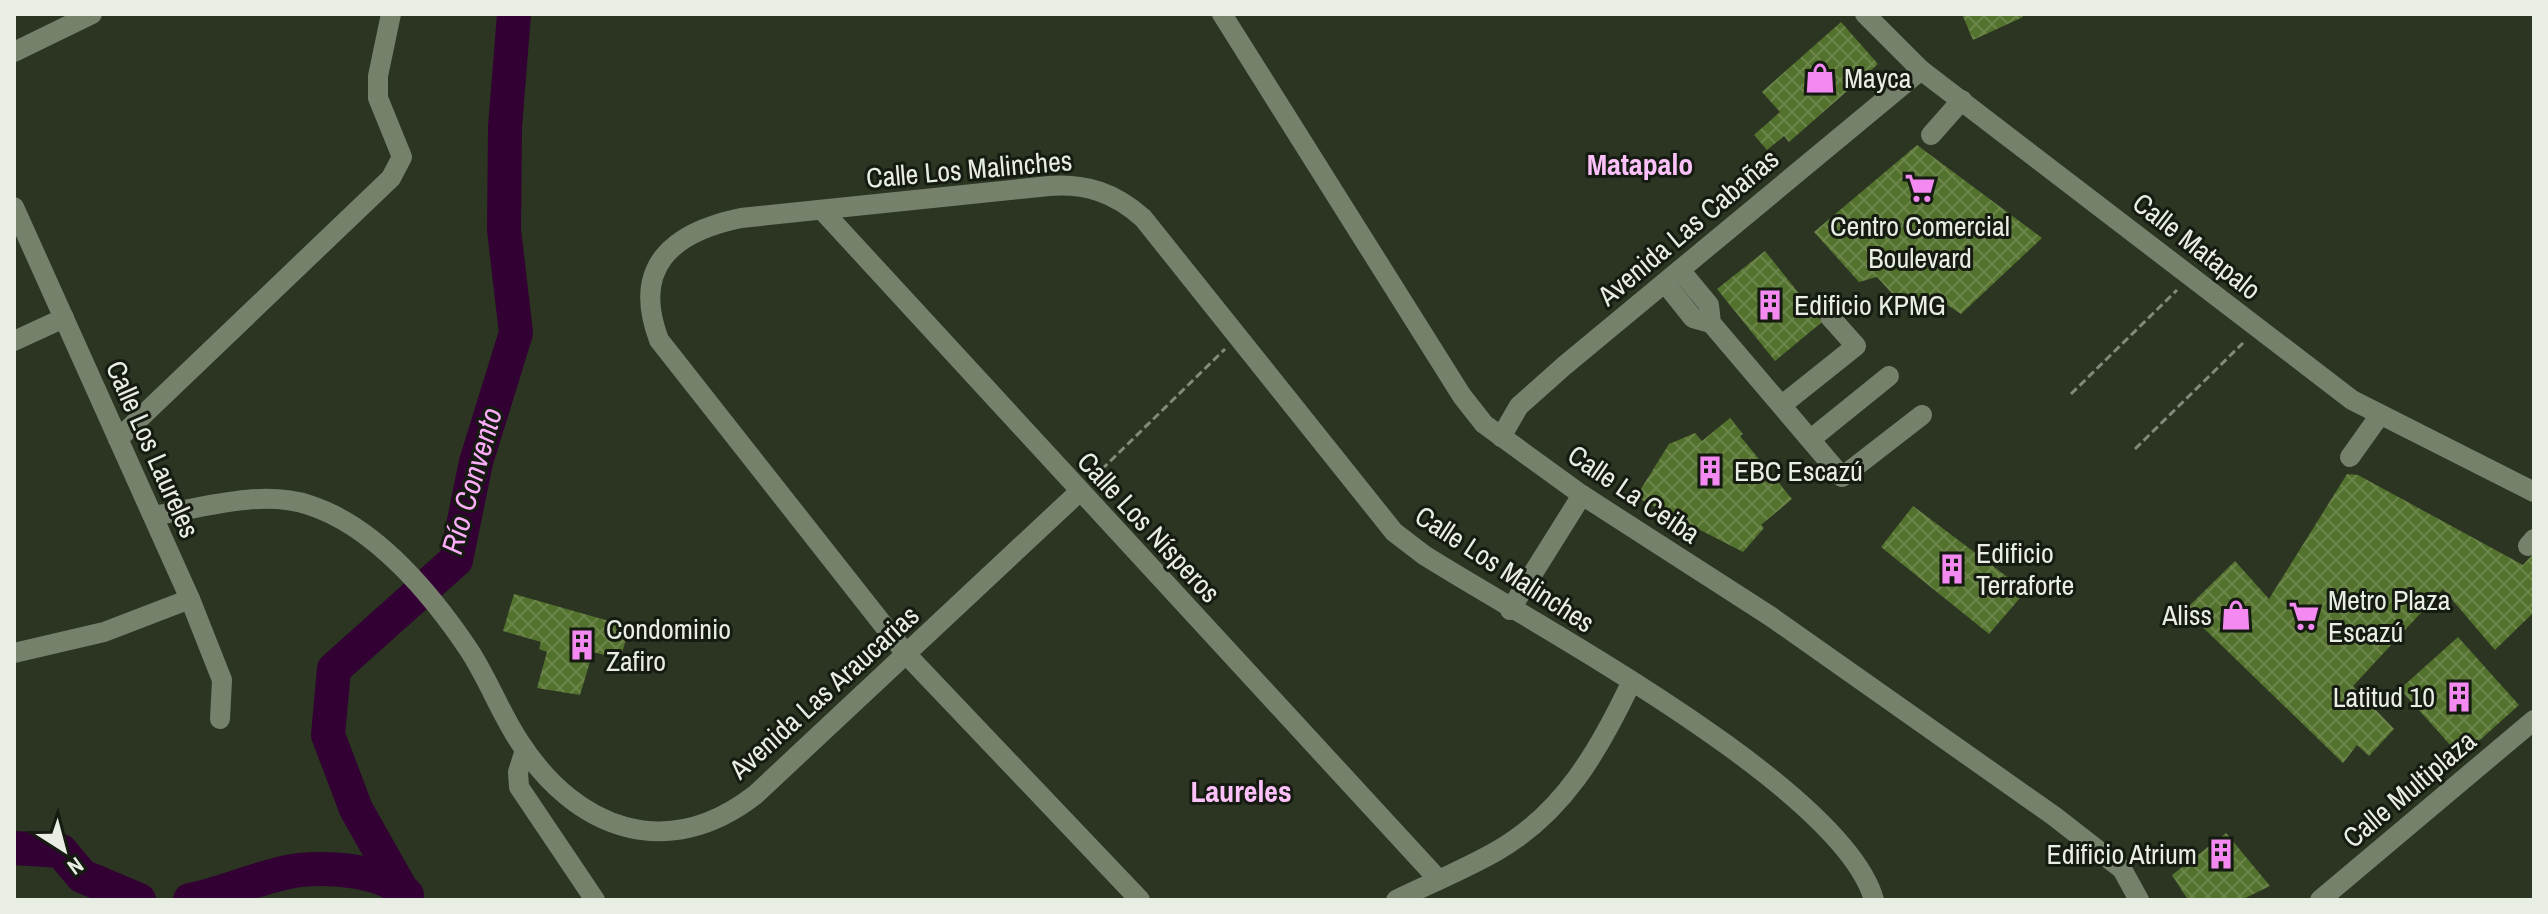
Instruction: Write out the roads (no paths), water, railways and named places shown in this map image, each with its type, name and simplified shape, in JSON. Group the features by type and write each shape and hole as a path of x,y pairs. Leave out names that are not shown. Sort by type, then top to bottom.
{"street":[{"path":"14,52 92,14"},
{"path":"118,439 391,178 402,157 378,98 378,76 391,14"},
{"name":"Calle La Ceiba","path":"1222,14 1462,396 1484,424 1582,495 1770,616 2054,816 2122,869 2139,900"},
{"name":"Calle Matapalo","path":"1865,14 1921,70 2352,400 2527,489 2534,502"},
{"name":"Avenida Las Cabañas","path":"1501,437 1519,406 1921,70"},
{"path":"1931,135 1962,100"},
{"name":"Calle Los Malinches","path":"1140,900 907,655 659,340 650,316 649,289 657,266 679,242 705,226 741,218 1049,186 1084,186 1117,198 1143,218 1394,532 1424,555 1757,765 1837,837 1874,900"},
{"name":"Calle Los Laureles","path":"14,207 190,599 222,680 220,719"},
{"name":"Calle Los Nísperos","path":"822,210 1438,879"},
{"path":"1672,276 1709,305 1711,323 1842,477 1922,415"},
{"path":"1782,405 1856,346 1830,317"},
{"path":"14,341 64,318"},
{"path":"1811,439 1889,376"},
{"path":"2350,457 2380,415"},
{"name":"Avenida Las Araucarias","path":"153,516 235,502 302,503 359,533 402,569 432,603 470,652 525,750 568,797 597,817 632,830 681,830 711,822 748,800 1079,492"},
{"path":"1510,610 1582,495"},
{"path":"14,653 93,636 190,599"},
{"path":"1396,900 1497,851 1546,815 1581,776 1608,731 1631,683"},
{"name":"Calle Multiplaza","path":"2320,900 2534,720"},
{"path":"525,750 518,772 519,787 595,900"}],"waterway":[{"name":"Río Convento","path":"399,885 356,809 328,735 334,669 456,560 476,462 516,333 504,230 505,127 514,14"},
{"path":"14,848 61,851 82,876 139,900"},
{"path":"190,900 273,875 313,869 372,875 386,880 407,895"}],"place":[{"name":"Mayca","path":"1820,78"},
{"name":"Centro Comercial Boulevard","path":"1920,188"},
{"name":"Edificio KPMG","path":"1770,305"},
{"name":"EBC Escazú","path":"1710,471"},
{"name":"Edificio Terraforte","path":"1952,569"},
{"name":"Aliss","path":"2236,615"},
{"name":"Metro Plaza Escazú","path":"2304,616"},
{"name":"Condominio Zafiro","path":"582,645"},
{"name":"Latitud 10","path":"2459,697"},
{"name":"Edificio Atrium","path":"2221,854"}],"district":[{"name":"Matapalo","path":"1640,165"},
{"name":"Laureles","path":"1241,792"}]}
